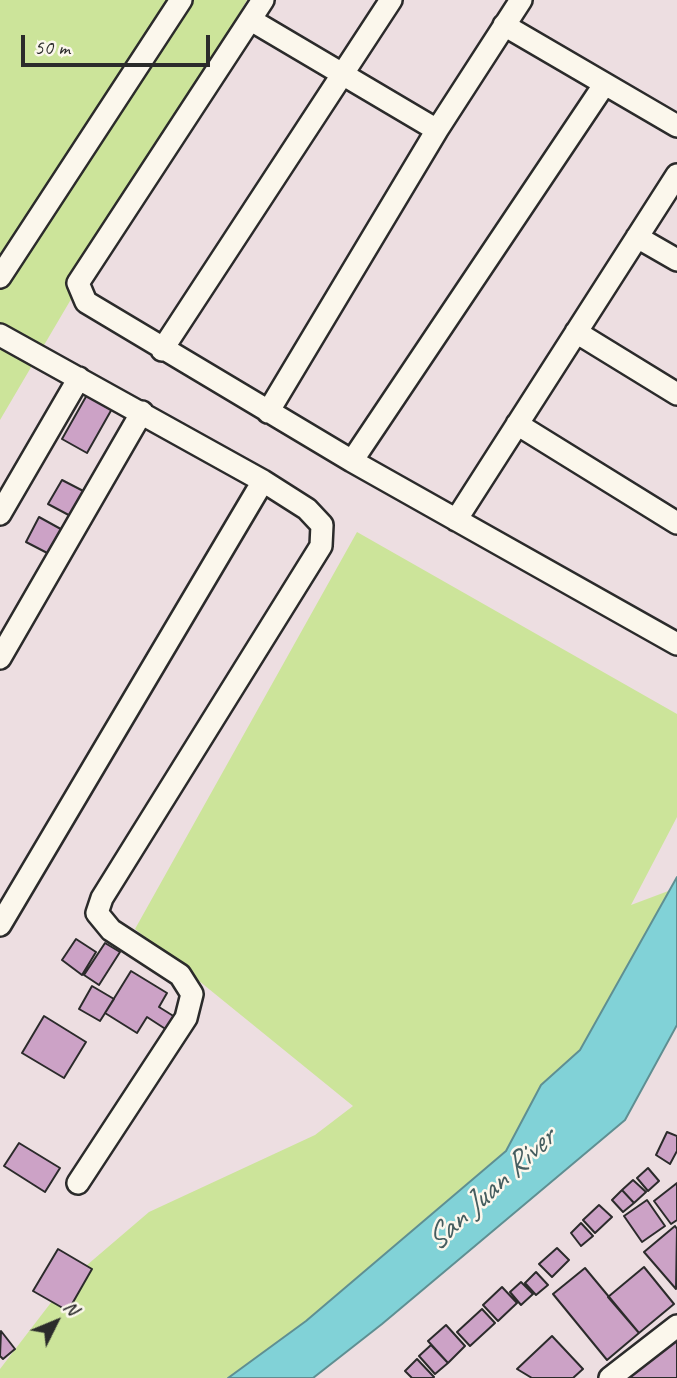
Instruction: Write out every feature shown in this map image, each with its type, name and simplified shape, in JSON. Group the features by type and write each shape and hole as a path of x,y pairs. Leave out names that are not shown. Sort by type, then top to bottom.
{"street":[{"path":"0,277 181,0"},
{"path":"263,0 78,283 86,302 352,461 677,643"},
{"path":"162,349 341,72 391,0"},
{"path":"268,412 437,130 521,0"},
{"path":"251,20 437,130"},
{"path":"505,25 677,126"},
{"path":"352,461 604,85"},
{"path":"456,520 677,175"},
{"path":"637,237 677,260"},
{"path":"576,332 677,394"},
{"path":"0,335 263,481 307,509 322,525 321,546 102,898 97,913 111,930 180,975 192,994 186,1018 78,1183"},
{"path":"0,514 79,378"},
{"path":"0,659 142,412"},
{"path":"517,424 677,523"},
{"path":"0,925 263,481"},
{"path":"610,1378 677,1326"}],"green space":[{"path":"0,0 247,0 0,420"},
{"path":"357,532 677,714 677,817 631,905 671,890 580,1050 541,1085 506,1151 306,1321 228,1378 0,1378 0,1369 66,1283 149,1212 315,1135 353,1106 135,929"}],"water":[{"name":"San Juan River","path":"677,877 677,1025 625,1120 382,1324 313,1378 228,1378 306,1321 506,1151 541,1085 580,1050"}],"building":[{"path":"92,386 117,400 87,453 62,439"},
{"path":"62,480 91,495 78,520 48,504"},
{"path":"39,517 68,533 55,557 26,542"},
{"path":"76,939 96,952 82,975 62,960"},
{"path":"105,943 120,952 99,985 84,975"},
{"path":"131,971 167,993 159,1007 175,1017 167,1030 147,1017 137,1033 105,1013"},
{"path":"92,986 114,999 100,1021 79,1009"},
{"path":"44,1016 86,1042 64,1078 22,1053"},
{"path":"667,1132 677,1136 677,1151 670,1164 656,1155"},
{"path":"19,1143 60,1168 45,1192 4,1166"},
{"path":"648,1168 659,1181 648,1191 637,1178"},
{"path":"633,1180 646,1192 634,1203 622,1190"},
{"path":"677,1183 677,1220 671,1224 654,1201"},
{"path":"622,1190 634,1203 623,1212 612,1200"},
{"path":"647,1200 665,1226 642,1242 624,1216"},
{"path":"599,1205 612,1217 595,1233 583,1220"},
{"path":"581,1223 593,1236 581,1246 571,1233"},
{"path":"675,1226 677,1229 676,1289 644,1252"},
{"path":"557,1248 569,1260 552,1277 539,1264"},
{"path":"58,1249 92,1269 68,1311 33,1291"},
{"path":"644,1267 674,1304 639,1333 608,1297"},
{"path":"585,1268 639,1333 607,1360 553,1294"},
{"path":"536,1272 548,1285 536,1295 525,1283"},
{"path":"521,1282 533,1294 521,1305 510,1292"},
{"path":"502,1287 517,1303 498,1321 483,1305"},
{"path":"482,1309 495,1323 470,1346 457,1332"},
{"path":"446,1325 465,1346 448,1363 428,1341"},
{"path":"1,1331 15,1349 3,1359 0,1356"},
{"path":"677,1332 677,1378 628,1378"},
{"path":"552,1336 583,1369 573,1378 532,1378 517,1369"},
{"path":"431,1345 448,1363 435,1374 419,1356"},
{"path":"417,1359 433,1378 412,1378 405,1371"}]}
